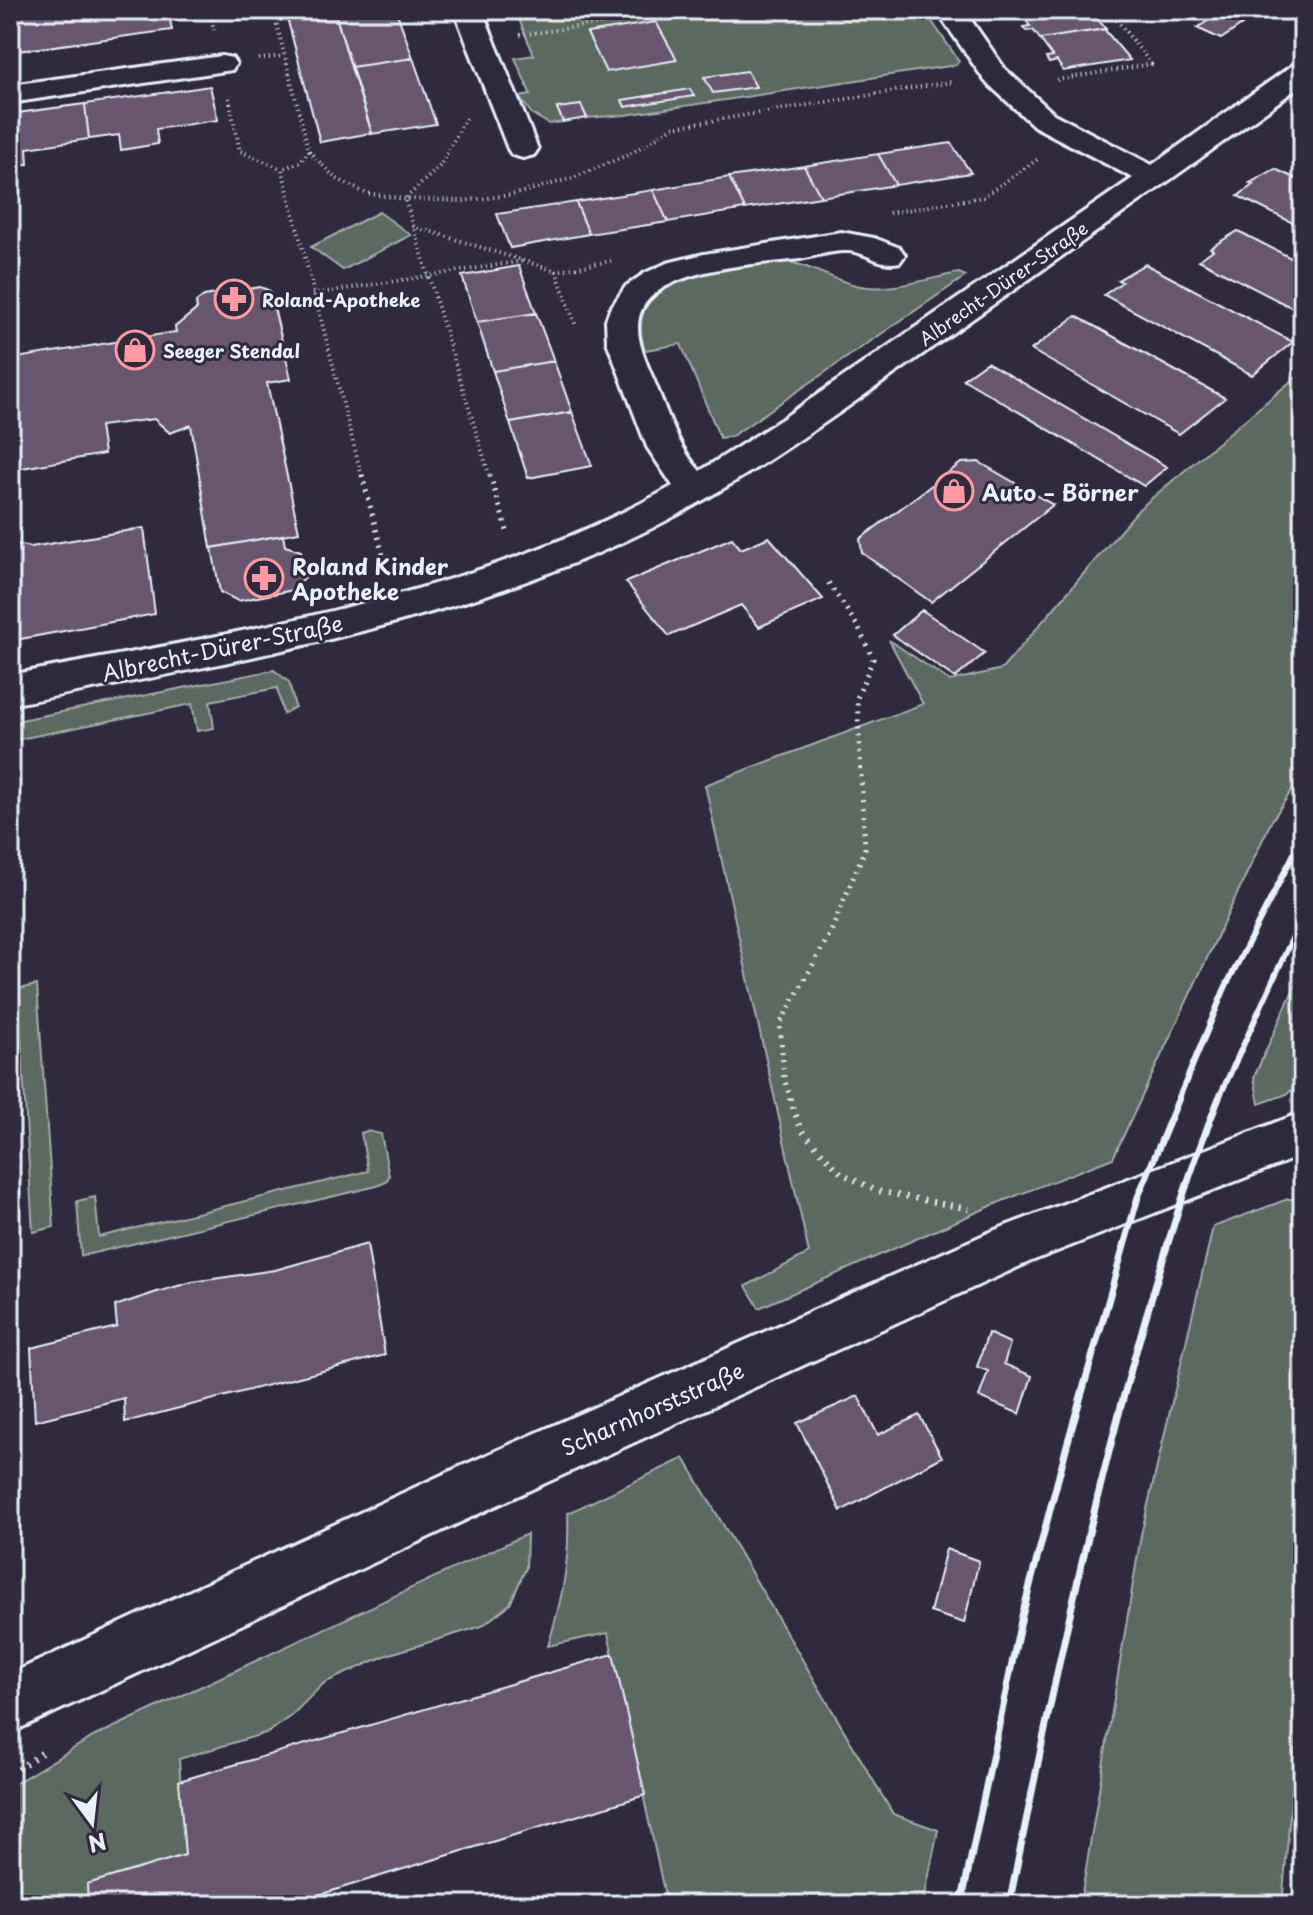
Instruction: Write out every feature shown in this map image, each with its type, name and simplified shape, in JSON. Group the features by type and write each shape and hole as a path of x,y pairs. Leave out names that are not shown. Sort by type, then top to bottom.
{"street":[{"path":"468,10 523,149"},
{"path":"950,10 1002,82 1044,120 1155,178"},
{"path":"10,94 222,64"},
{"name":"Albrecht-Dürer-Straße","path":"10,690 300,633 397,608 584,545 699,489 735,467 1155,178 1303,71"},
{"path":"699,489 680,475 667,455 621,336 626,307 641,290 665,277 686,268 729,259 854,242 889,255"},
{"name":"Scharnhorststraße","path":"10,1704 474,1488 1012,1246 1303,1133"}],"path":[{"path":"273,10 309,151 335,178 365,193 405,199 463,201 512,195 573,178 630,154 673,127 1151,64 1109,10"},
{"path":"480,40 694,10 724,17 772,10"},
{"path":"222,64 240,151 282,169 300,162 309,151"},
{"path":"405,199 435,170 448,152 455,131 469,114 482,103 502,95"},
{"path":"282,169 397,608"},
{"path":"405,199 519,569"},
{"path":"313,294 524,261"},
{"path":"828,582 858,627 873,659 857,698 865,849 830,934 780,1024 784,1078 801,1130 841,1173 877,1191 980,1211"}],"shaded area":[{"path":"515,10 924,10 959,61 956,65 625,115 587,118 581,105 557,108 563,122 549,124 532,114 519,97 531,95 515,58 534,55"},
{"path":"379,212 411,235 343,270 311,247"},
{"path":"770,260 794,263 848,283 872,287 897,286 959,273 966,276 732,436 720,438 681,344 645,350 641,325 647,306 660,291 679,281 702,273"},
{"path":"1303,371 1303,773 1271,822 1113,1158 1000,1202 759,1308 746,1286 809,1253 705,785 923,704 889,640 950,681 1002,669 1139,509"},
{"path":"274,670 289,682 295,707 283,714 277,688 210,701 214,728 197,731 192,704 10,741 10,731 21,720"},
{"path":"1303,968 1303,1080 1287,1094 1259,1104 1254,1077"},
{"path":"37,985 54,1227 33,1232 18,989"},
{"path":"361,1133 381,1134 389,1176 386,1182 377,1186 81,1256 77,1201 95,1197 99,1237 368,1171"},
{"path":"1288,1199 1303,1199 1303,1666 1282,1905 1080,1905 1141,1535 1213,1227"},
{"path":"684,1458 893,1814 938,1830 923,1905 667,1905 608,1633 548,1646 564,1581 568,1513"},
{"path":"527,1534 526,1568 510,1604 482,1626 387,1655 324,1683 292,1715 269,1732 179,1759 185,1855 88,1905 10,1905 10,1788 14,1784 93,1737"}],"building":[{"path":"10,10 168,10 172,30 10,52"},
{"path":"285,10 334,10 372,133 320,142"},
{"path":"334,10 396,10 413,58 351,67"},
{"path":"1018,10 1090,10 1106,29 1040,39 1033,30 1026,31 1023,27 1030,26"},
{"path":"1224,10 1264,10 1221,39 1197,28"},
{"path":"656,22 677,60 606,72 587,33"},
{"path":"1104,29 1130,60 1063,71 1057,61 1049,63 1046,58 1053,57 1040,39"},
{"path":"413,58 436,124 372,134 351,67"},
{"path":"747,71 756,87 713,93 704,77"},
{"path":"210,86 218,120 156,129 158,144 121,150 119,135 89,139 85,104"},
{"path":"690,89 694,96 625,107 622,100"},
{"path":"85,104 89,139 27,148 28,164 10,166 10,114"},
{"path":"581,105 587,118 563,122 557,108"},
{"path":"951,143 971,173 896,185 878,154"},
{"path":"878,154 896,185 821,197 804,166"},
{"path":"804,166 821,197 745,209 729,177"},
{"path":"1275,169 1303,182 1303,228 1238,196 1254,184 1250,183"},
{"path":"729,177 745,209 668,222 653,190"},
{"path":"653,190 668,222 589,234 576,202"},
{"path":"576,202 589,234 510,248 497,214"},
{"path":"1238,231 1303,264 1302,313 1199,260 1213,250 1210,248"},
{"path":"1145,264 1293,342 1252,375 1104,295 1122,282 1118,280"},
{"path":"519,266 536,313 477,322 462,276"},
{"path":"260,287 270,291 291,379 267,383 299,532 211,548 191,425 170,433 154,419 100,426 104,454 10,470 10,359 176,332 175,327 197,309 196,302 204,296"},
{"path":"536,313 554,361 493,371 477,322"},
{"path":"1076,316 1225,398 1179,434 1031,350"},
{"path":"554,361 572,412 510,423 493,371"},
{"path":"987,362 1167,467 1144,486 963,379"},
{"path":"572,412 592,466 528,478 510,423"},
{"path":"979,462 1053,505 931,602 862,553 860,539 961,463"},
{"path":"144,528 155,614 10,641 10,546 31,547"},
{"path":"283,535 285,546 301,551 306,576 293,590 238,601 220,592 212,548"},
{"path":"769,537 823,599 759,627 741,605 669,636 626,582 732,538 741,549"},
{"path":"922,610 985,653 955,678 893,635"},
{"path":"367,1244 385,1355 125,1422 124,1398 35,1421 31,1348 117,1327 115,1306 157,1292 192,1282 275,1270"},
{"path":"988,1333 1010,1343 1004,1364 1032,1376 1020,1414 979,1397 988,1371 977,1367"},
{"path":"858,1396 878,1435 919,1415 942,1457 841,1511 797,1423"},
{"path":"946,1549 979,1561 964,1623 930,1612"},
{"path":"613,1654 645,1795 286,1905 88,1905 87,1884 185,1855 179,1781"},
{"path":"665,1895 667,1905 632,1905"}],"railway":[{"path":"1178,1100 1225,988 1303,836"},
{"path":"1218,1100 1303,915"},
{"path":"961,1905 1022,1616 1067,1445 1138,1197 1179,1098"},
{"path":"1009,1905 1054,1687 1104,1470 1169,1240 1219,1098"}],"place":[{"name":"Roland-Apotheke","path":"234,299"},
{"name":"Seeger Stendal","path":"135,350"},
{"name":"Auto – Börner","path":"954,491"},
{"name":"Roland Kinder Apotheke","path":"264,578"}]}
